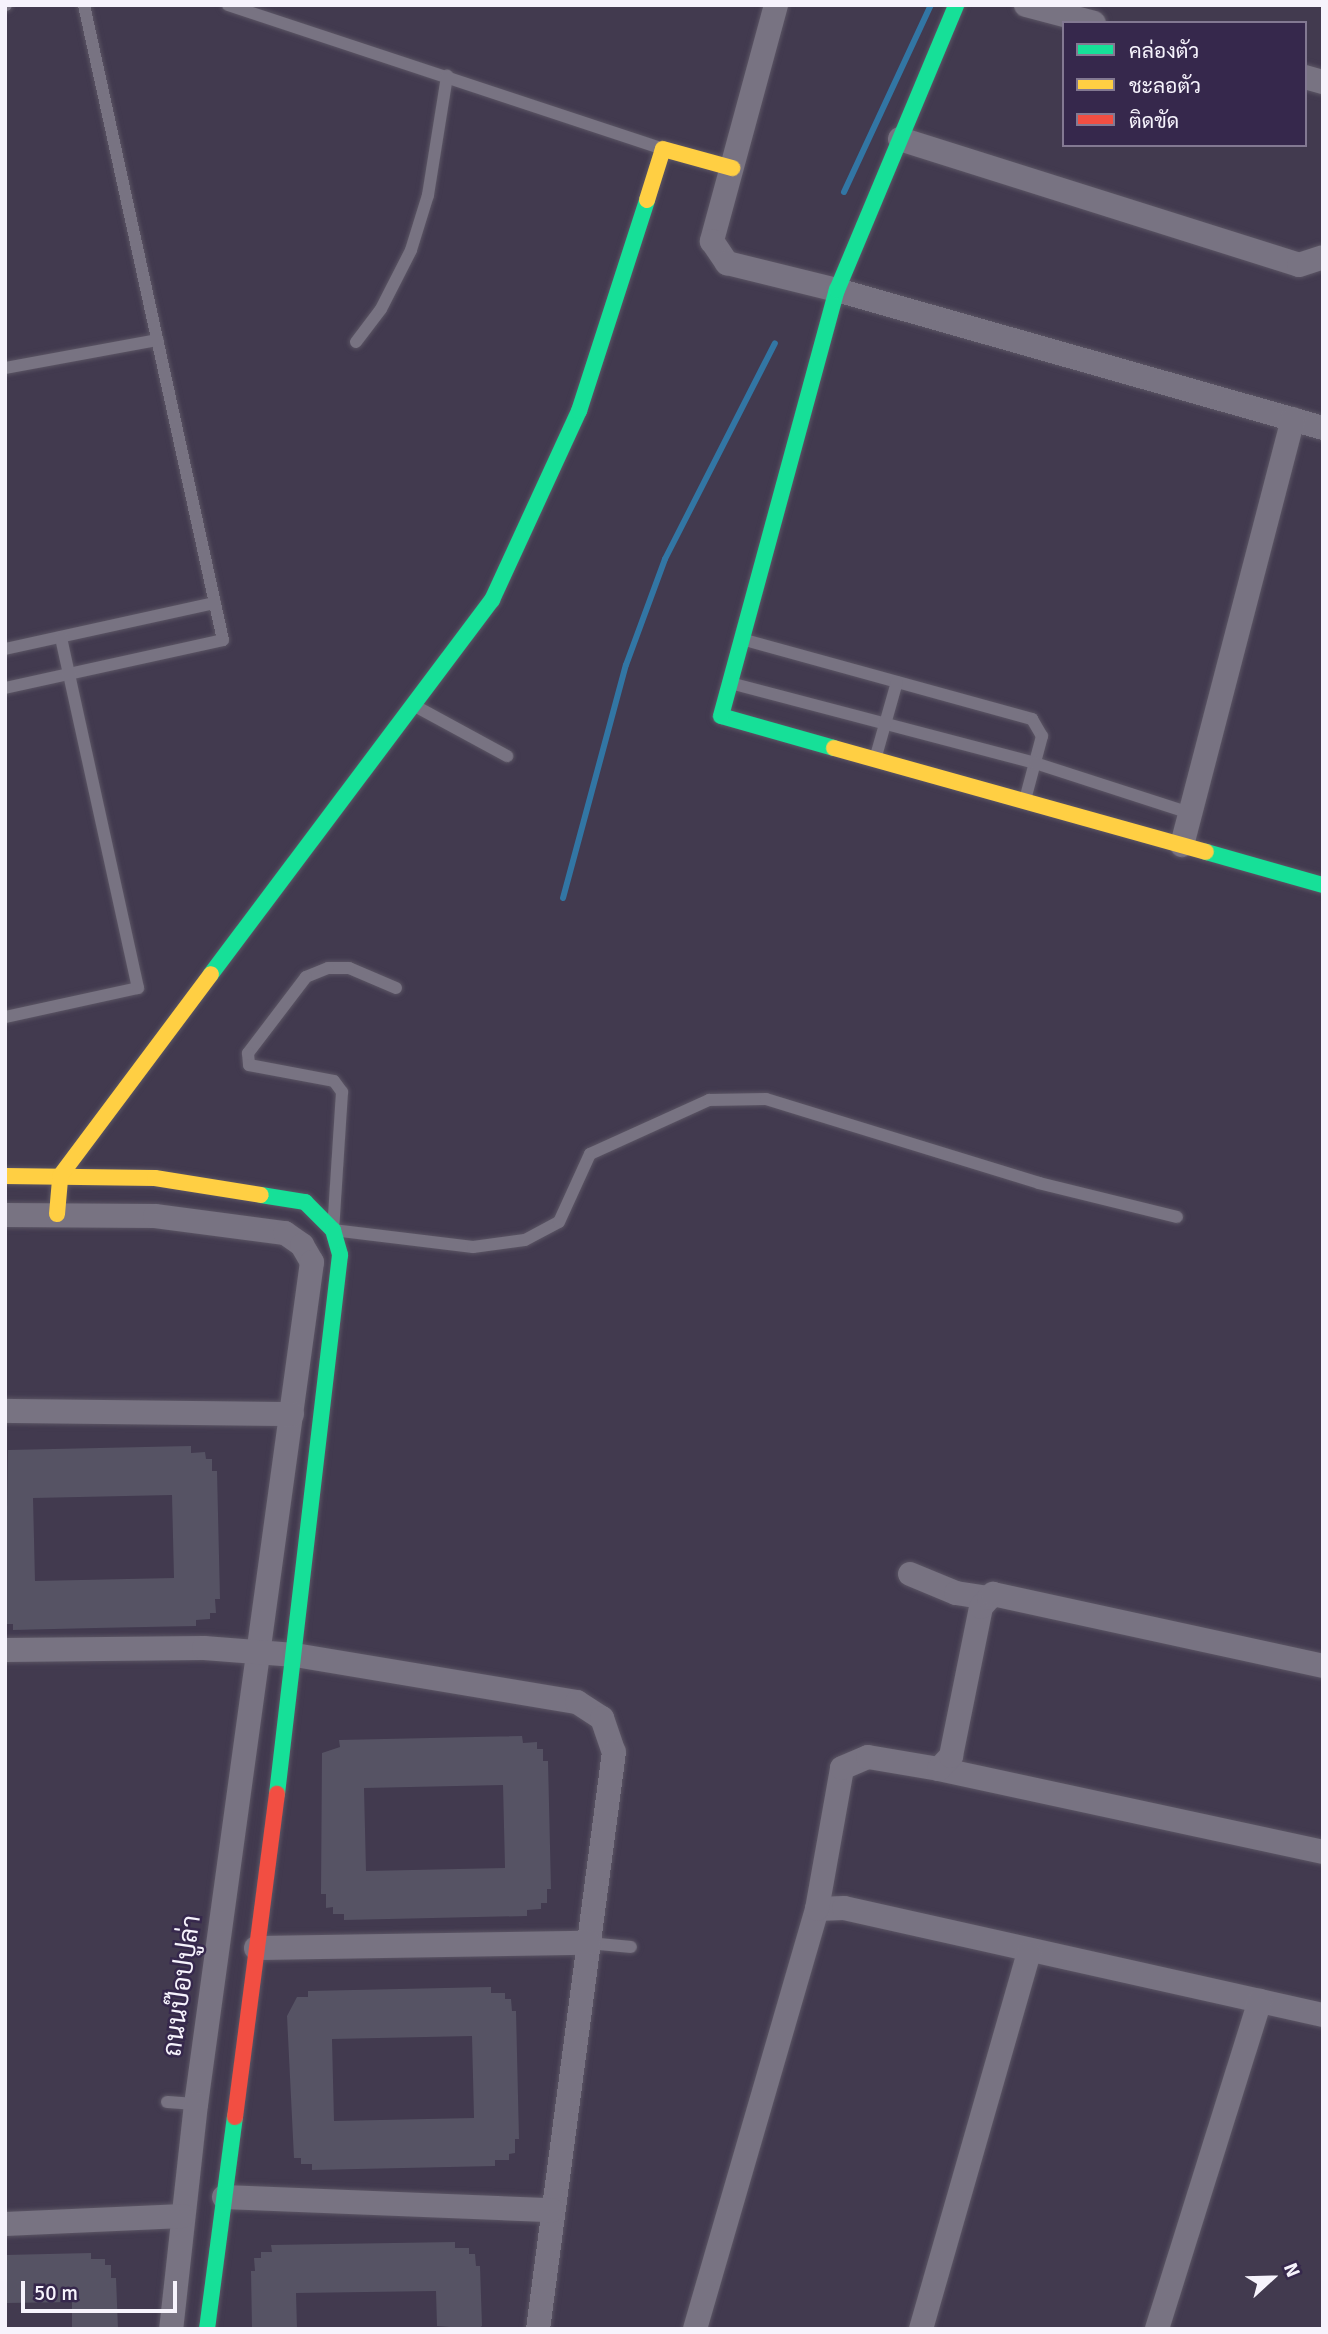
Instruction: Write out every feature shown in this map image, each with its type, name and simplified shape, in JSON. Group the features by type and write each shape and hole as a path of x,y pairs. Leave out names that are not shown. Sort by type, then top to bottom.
{"street":[{"path":"776,5 712,241 727,263 837,290 1323,428"},
{"path":"956,5 837,290 721,716 1323,885"},
{"path":"1026,5 1086,21"},
{"path":"900,139 1299,265 1323,257"},
{"path":"57,1214 60,1175 411,704 492,600 579,411 663,149 732,168"},
{"path":"1182,845 1293,419"},
{"path":"5,1176 155,1178 305,1202 333,1230 340,1255 295,1655 208,2329"},
{"path":"6,1220 57,1214 168,1217 285,1233 302,1245 333,1230"},
{"name":"ถนนป๊อปปูล่า","path":"171,2329 196,2104 261,1651 312,1262 302,1245"},
{"path":"5,1411 292,1414"},
{"path":"909,1574 956,1593 989,1598"},
{"path":"939,1769 951,1756 981,1607 993,1594 1323,1666"},
{"path":"5,1650 261,1651 577,1702 602,1718 614,1752 538,2329"},
{"path":"695,2329 817,1909 842,1768 868,1757 939,1769 1323,1852"},
{"path":"817,1909 844,1908 1029,1953 1323,2015"},
{"path":"256,1948 589,1942"},
{"path":"921,2329 1029,1953"},
{"path":"1157,2329 1260,2001"},
{"path":"224,2197 552,2210"},
{"path":"5,2224 183,2216"}],"lane":[{"path":"5,688 223,640 84,5"},
{"path":"228,5 663,149"},
{"path":"356,342 381,309 411,250 428,195 447,76"},
{"path":"5,368 157,340"},
{"path":"5,649 215,603"},
{"path":"5,1017 138,988 61,637"},
{"path":"742,639 1032,719 1042,736 1025,801"},
{"path":"875,759 897,682"},
{"path":"730,683 1035,763 1190,813"},
{"path":"411,704 507,756"},
{"path":"396,988 349,968 328,968 306,977 248,1053 249,1065 334,1081 342,1092 333,1230 473,1247 525,1240 559,1222 590,1154 709,1100 766,1100 1039,1183 1177,1217"},
{"path":"589,1942 631,1947"},
{"path":"167,2102 196,2104"}],"building":[{"path":"191,1446 191,1453 205,1452 206,1459 212,1459 212,1471 217,1471 220,1599 215,1599 216,1613 210,1613 210,1619 196,1620 196,1626 13,1630 13,1624 5,1624 8,1450","holes":["172,1495 174,1578 35,1581 33,1498"]},
{"path":"522,1736 523,1743 537,1742 537,1749 543,1749 543,1761 548,1761 551,1889 547,1889 547,1903 541,1903 541,1909 527,1910 527,1916 344,1920 344,1914 333,1914 333,1907 326,1908 326,1894 321,1894 322,1753 340,1747 339,1740","holes":["503,1785 505,1868 366,1871 364,1788"]},
{"path":"491,1987 491,1993 505,1993 505,1999 511,1999 512,2011 516,2011 519,2139 515,2139 515,2153 509,2154 509,2160 495,2160 495,2166 312,2170 312,2164 301,2164 301,2158 294,2158 287,2016 297,1997 308,1997 308,1991","holes":["472,2036 474,2118 334,2121 332,2039"]},
{"path":"455,2242 455,2248 469,2248 469,2254 475,2254 476,2266 480,2266 482,2326 477,2329 437,2326 436,2291 296,2293 297,2329 252,2329 251,2271 255,2271 254,2258 261,2258 261,2252 272,2252 271,2245"},
{"path":"91,2253 91,2259 105,2259 105,2265 111,2265 111,2278 116,2278 118,2329 72,2329 72,2302 7,2303 5,2255"}],"waterway":[{"path":"844,192 931,5"},
{"path":"563,898 626,665 665,559 775,343"}],"traffic: fast":[{"path":"834,748 721,716 837,290 956,5"},
{"path":"211,974 492,600 579,411 647,200"},
{"path":"1206,852 1323,885"},
{"path":"261,1195 305,1202 333,1230 340,1255 277,1794"},
{"path":"207,2329 235,2117"}],"traffic: slow":[{"path":"647,200 663,149 732,168"},
{"path":"834,748 1206,852"},
{"path":"57,1214 60,1176 211,974"},
{"path":"5,1176 155,1178 261,1195"}],"traffic: jam":[{"path":"235,2117 277,1794"}]}
